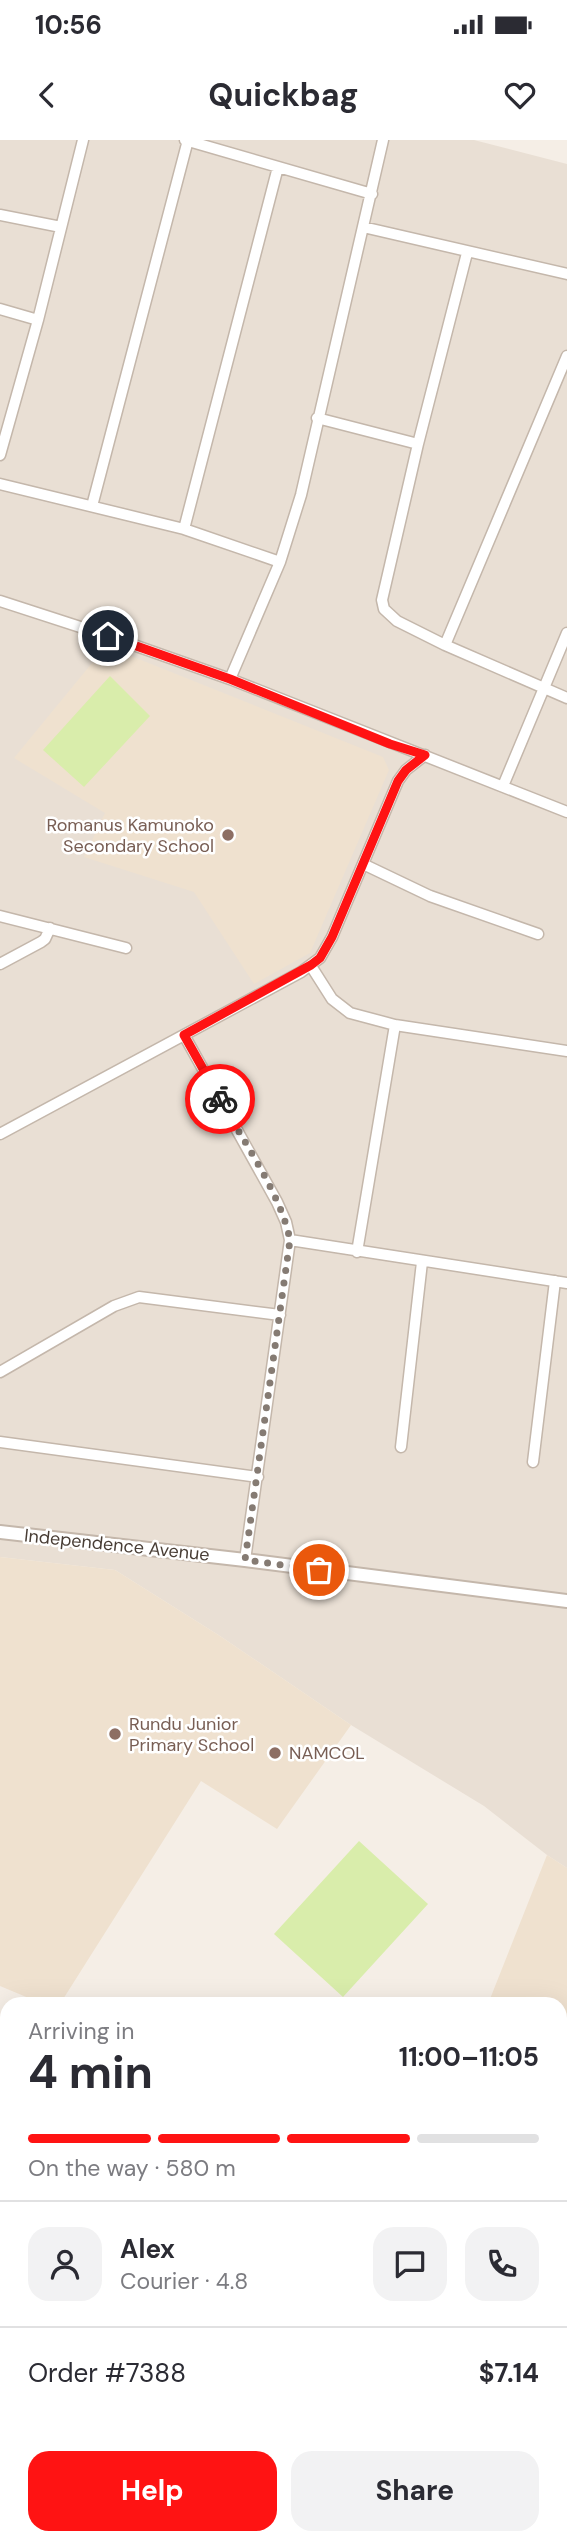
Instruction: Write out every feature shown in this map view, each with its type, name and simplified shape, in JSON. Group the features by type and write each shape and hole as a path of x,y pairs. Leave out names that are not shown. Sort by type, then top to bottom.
{"street":[{"path":"0,455 38,320 83,140"},
{"path":"92,506 187,140 372,194"},
{"path":"230,679 280,562 300,495 383,140"},
{"path":"184,528 278,167"},
{"path":"0,215 61,228"},
{"path":"363,227 567,274"},
{"path":"467,253 418,444 382,600 384,609 389,615 445,645 567,698"},
{"path":"0,310 38,320"},
{"path":"445,645 567,356"},
{"path":"317,418 418,444"},
{"path":"0,484 184,528 280,562"},
{"path":"0,601 230,679 567,812"},
{"path":"503,786 567,633"},
{"path":"0,1134 311,965 327,948 398,781 406,770 425,755"},
{"path":"363,864 430,896 538,934"},
{"path":"0,916 127,948"},
{"path":"0,964 41,942 50,929"},
{"path":"311,965 332,999 344,1010 358,1016 567,1051"},
{"path":"357,1252 395,1024"},
{"path":"184,1035 277,1202 290,1240 245,1560"},
{"path":"290,1240 567,1283"},
{"path":"401,1447 422,1262"},
{"path":"533,1462 555,1281"},
{"path":"0,1372 114,1307 139,1297 280,1315"},
{"path":"0,1442 258,1477"},
{"name":"Independence Avenue","path":"0,1532 567,1601"}],"shaded area":[{"path":"0,140 474,140 567,164 567,1868 484,1806 351,1725 220,1636 115,1570 0,1557"},
{"name":"Romanus Kamunoko Secondary School","path":"106,646 383,757 389,770 310,953 254,984 194,892 84,857 105,813 14,758"},
{"name":"Rundu Junior Primary School","path":"0,1557 115,1570 220,1636 351,1725 277,1829 201,1781 64,1997 26,1997 0,1986"},
{"path":"547,1855 567,1868 567,1997 491,1997"}],"green space":[{"path":"110,676 150,716 84,787 43,750"},
{"path":"359,1841 428,1904 343,1997 274,1934"}],"way so far":[{"path":"220,1099 277,1202 290,1240 245,1560 319,1570"}],"place":[{"name":"Romanus Kamunoko Secondary School","path":"228,835"},
{"name":"Rundu Junior Primary School","path":"115,1734"},
{"name":"NAMCOL","path":"275,1753"}],"route":[{"path":"108,636 230,679 390,744 425,755 411,765 398,781 332,937 320,958 301,972 184,1035 220,1099"}]}
